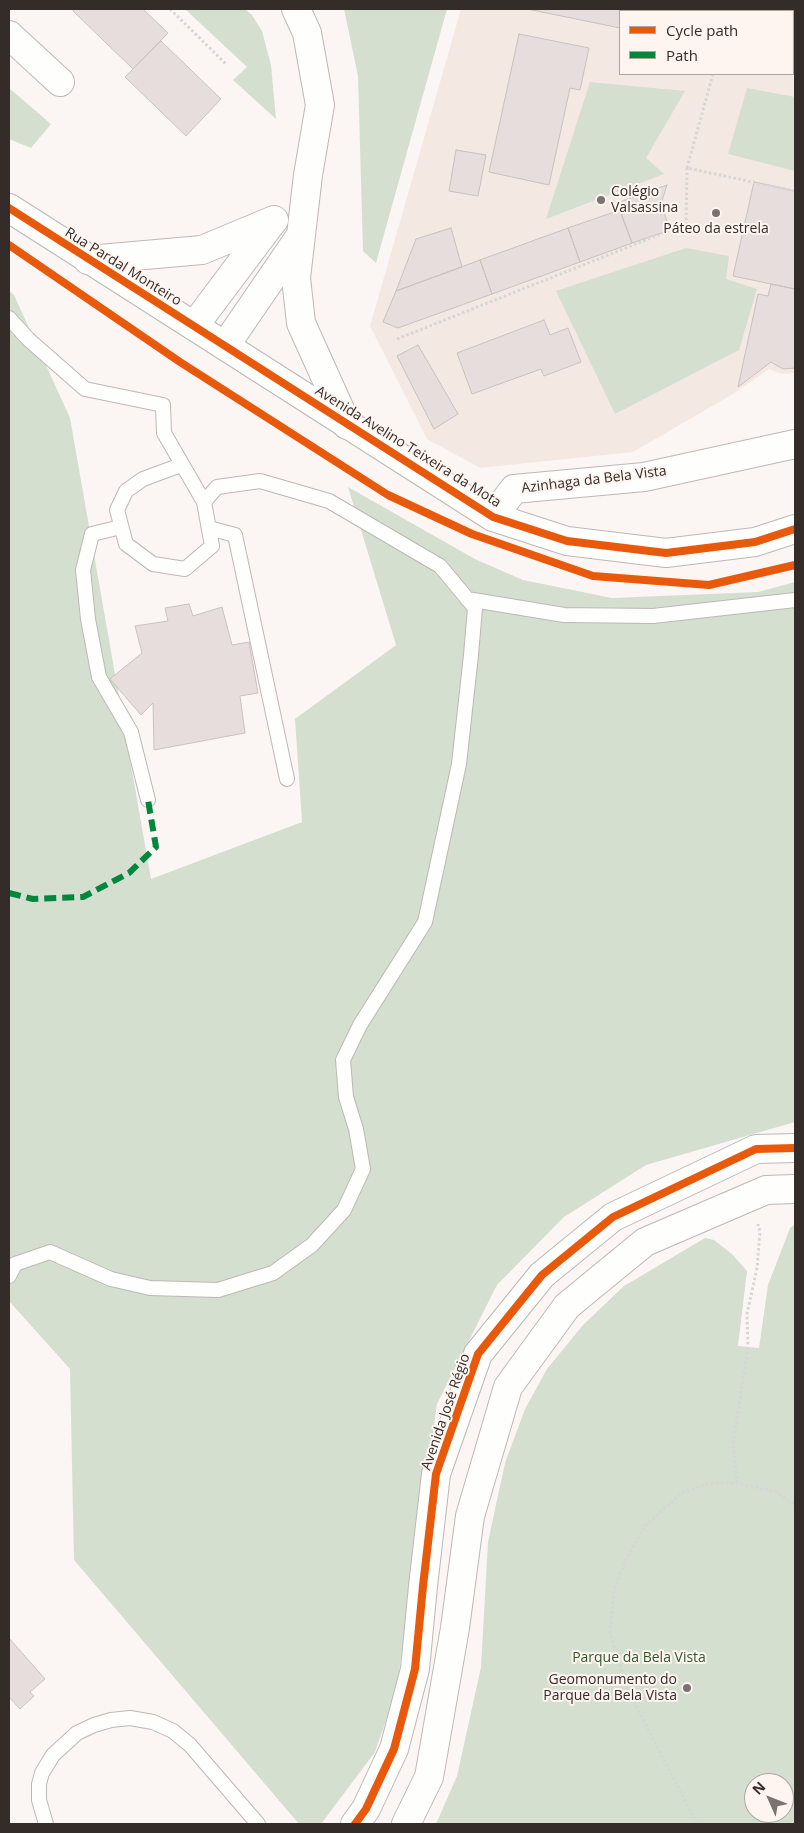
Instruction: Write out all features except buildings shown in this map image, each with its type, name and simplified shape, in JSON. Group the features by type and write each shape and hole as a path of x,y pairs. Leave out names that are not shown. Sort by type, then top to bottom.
{"street":[{"path":"296,9 307,33 320,105 308,175 296,278 301,323 348,425"},
{"path":"9,35 60,82"},
{"path":"194,326 308,175"},
{"name":"Rua Pardal Monteiro","path":"9,208 224,346"},
{"path":"88,260 202,250 274,220"},
{"path":"224,346 300,236"},
{"name":"Avenida Avelino Teixeira da Mota","path":"224,346 493,517 567,542 666,553 755,542 795,529"},
{"name":"Azinhaga da Bela Vista","path":"493,517 514,489 644,477 795,444"},
{"name":"Avenida José Régio","path":"355,1824 366,1810 394,1749 415,1669 436,1474 478,1354 542,1275 613,1217 756,1149 795,1148"},
{"path":"406,1824 429,1777 455,1628 470,1516 508,1387 567,1306 644,1242 766,1190 795,1189"}],"lane":[{"path":"9,318 28,339 85,388 163,406 164,433 204,502 212,546 185,569 153,564 126,544 117,510 126,490 143,479 182,465"},
{"path":"9,1276 15,1264 50,1252 111,1279 150,1288 218,1290 273,1273 312,1245 344,1210 363,1169 356,1130 346,1097 343,1060 360,1025 426,922 459,764 472,656 475,608 440,566 329,501 260,481 217,487 204,502"},
{"path":"122,527 92,534 84,570 87,609 99,677 131,732 148,800"},
{"path":"209,528 235,535 286,779"},
{"path":"468,599 564,615 653,616 795,600"},
{"path":"46,1824 39,1800 39,1784 42,1773 53,1755 77,1733 111,1720 130,1718 153,1722 173,1731 190,1746 258,1824"}],"path":[{"path":"170,9 227,65"},
{"path":"397,339 686,224 687,168 713,75"},
{"path":"687,168 795,191"},
{"path":"736,1483 733,1444 748,1348 747,1314 756,1268 760,1232 752,1195"},
{"path":"697,1824 628,1690 610,1632 614,1590 627,1557 646,1526 683,1492 712,1483 736,1483 776,1492 795,1504"}],"shaded area":[{"name":"Colégio Valsassina","path":"461,9 795,9 795,373 782,374 769,369 733,394 633,452 480,468 427,439 370,326"}],"green space":[{"path":"185,9 245,9 252,15 262,31 271,65 276,119 233,80 247,67"},
{"path":"344,9 447,9 376,263 363,251 358,76"},
{"path":"590,82 685,91 646,158 664,174 546,219"},
{"path":"9,88 51,124 31,148 9,139"},
{"path":"747,88 795,97 795,171 728,154"},
{"path":"686,248 729,256 726,279 757,289 739,350 615,414 556,291"},
{"path":"9,291 14,295 70,418 151,879 302,822 295,719 396,645 348,487 475,559 523,580 612,598 758,592 795,582 795,1122 646,1165 564,1217 497,1285 437,1404 396,1692 375,1752 321,1824 299,1824 74,1560 70,1369 9,1301"},
{"name":"Parque da Bela Vista","path":"795,1224 795,1824 436,1824 457,1776 481,1667 488,1542 505,1463 525,1409 547,1369 583,1325 624,1286 705,1238 714,1240 732,1254 747,1271 738,1346 759,1348 768,1285 790,1228"}],"marked path":[{"path":"9,893 33,899 83,897 129,873 156,847 148,800"}],"cycle path":[{"path":"9,208 493,517 567,541 666,553 755,542 795,529"},
{"path":"9,245 180,362 388,495 472,534 593,576 709,585 795,565"},
{"path":"355,1824 366,1809 394,1749 415,1669 436,1474 478,1354 542,1275 613,1217 756,1149 795,1148"}],"place":[{"name":"Colégio Valsassina","path":"601,200"},
{"name":"Páteo da estrela","path":"716,213"},
{"name":"Geomonumento do Parque da Bela Vista","path":"687,1688"}]}
